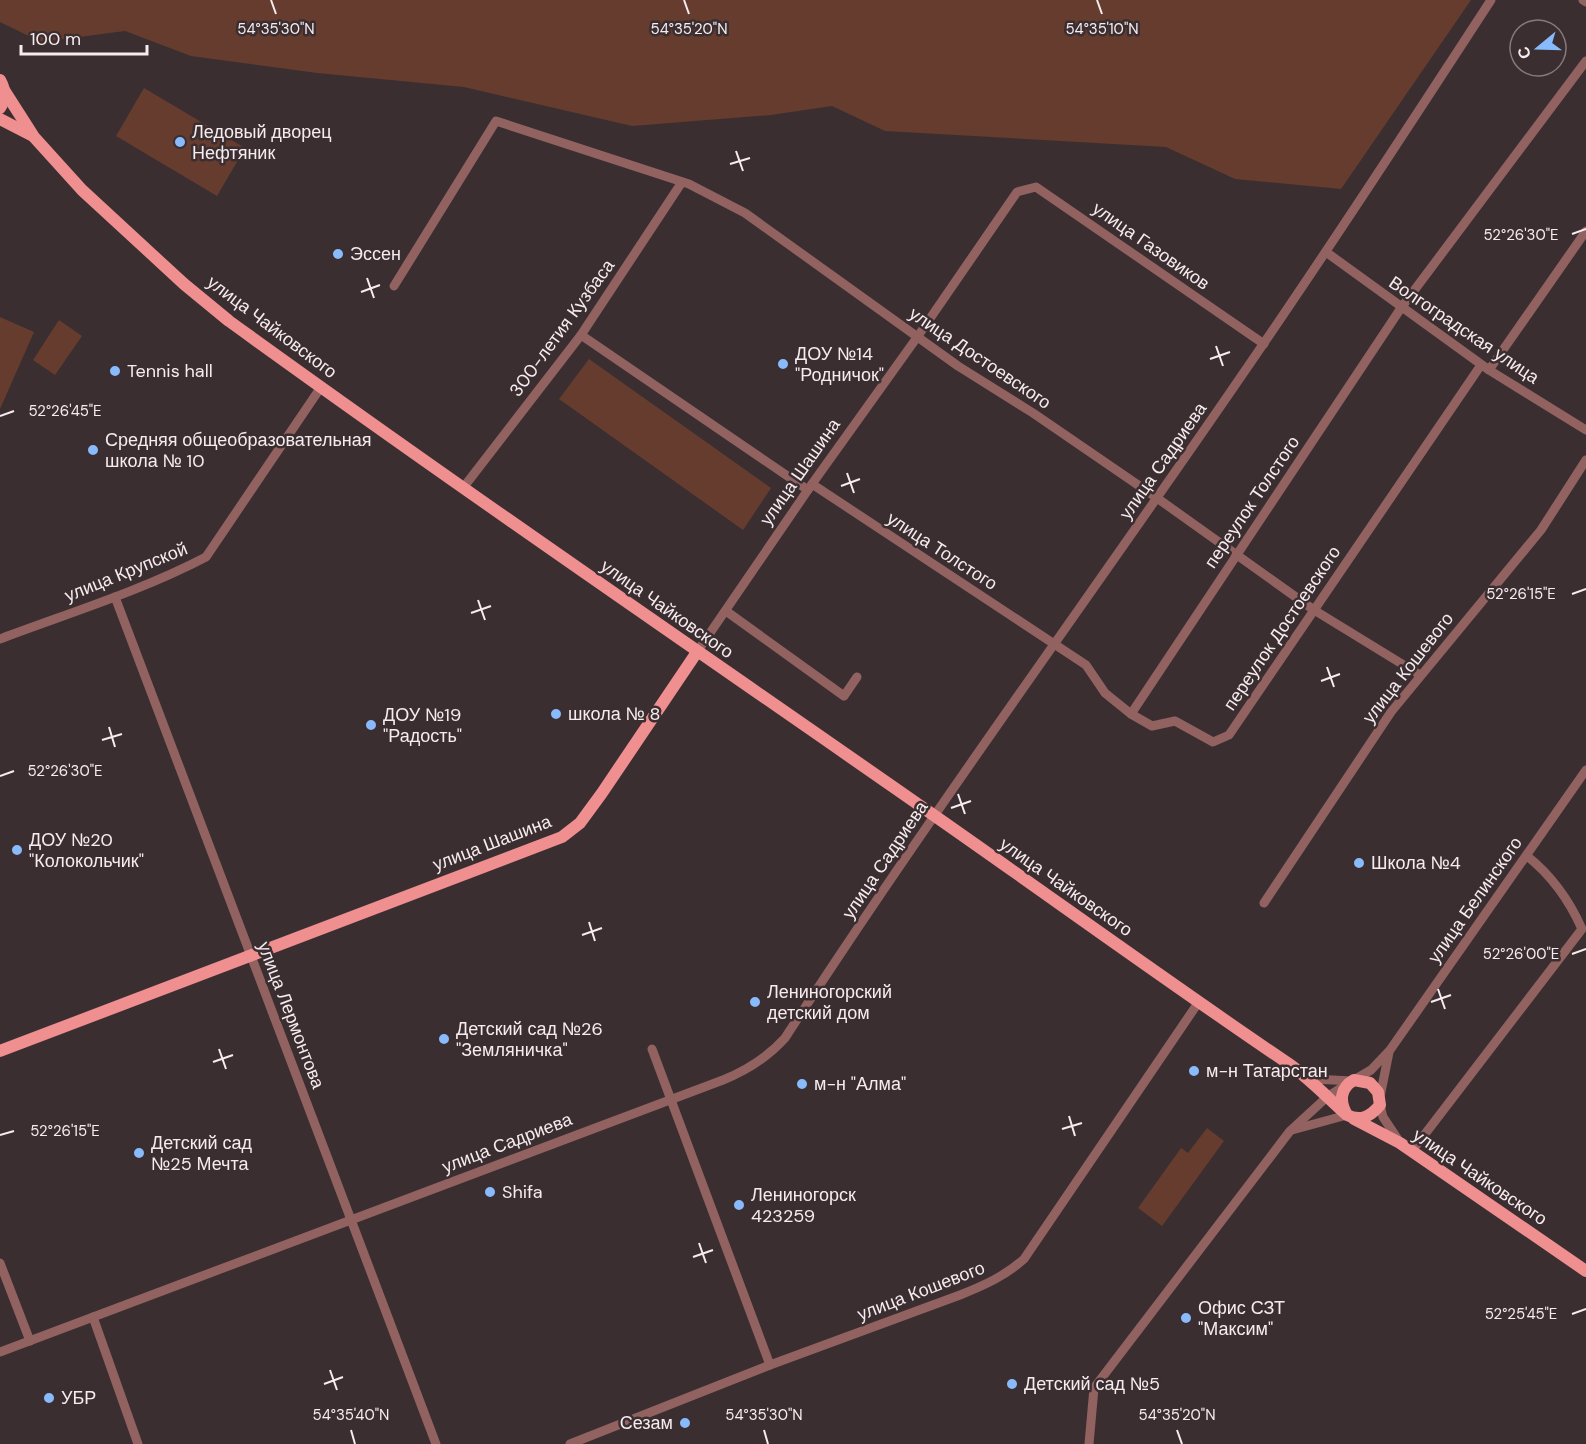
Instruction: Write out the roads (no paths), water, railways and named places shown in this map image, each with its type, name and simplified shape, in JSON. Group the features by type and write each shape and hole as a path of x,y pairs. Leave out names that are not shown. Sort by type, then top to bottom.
{"main road":[{"path":"0,108 4,98 2,85"},
{"name":"улица Чайковского","path":"2,85 34,137 82,190 184,284 229,321 463,488 1304,1075 1349,1116 1400,1143 1586,1271"},
{"path":"0,119 34,137"},
{"name":"улица Шашина","path":"0,1051 561,837 580,823 602,794 697,652"},
{"path":"1353,1081 1370,1083 1375,1087 1379,1101 1371,1115 1349,1116 1341,1102 1341,1096 1343,1090 1353,1081"}],"street":[{"name":"улица Садриева","path":"0,1352 743,1072 771,1054 785,1038 934,816 1264,344 1491,0"},
{"name":"переулок Толстого","path":"1131,714 1401,308 1586,61"},
{"name":"улица Достоевского","path":"394,286 496,121 682,182 745,213 958,366 1034,413 1314,610 1420,675"},
{"name":"300-летия Кузбаса","path":"463,488 581,335 682,182"},
{"name":"улица Газовиков","path":"1017,192 1036,187 1264,344"},
{"name":"улица Шашина","path":"697,652 1017,192"},
{"name":"переулок Достоевского","path":"1055,645 1086,665 1105,693 1131,714 1152,726 1175,721 1213,742 1229,735 1485,367 1586,231"},
{"name":"Волгоградская улица","path":"1326,252 1485,367 1586,430"},
{"name":"улица Толстого","path":"581,335 810,487 1055,645"},
{"name":"улица Крупской","path":"0,639 115,597 206,557 321,387"},
{"name":"улица Кошевого","path":"1264,903 1391,712 1541,530 1586,460"},
{"name":"улица Лермонтова","path":"115,597 436,1444"},
{"path":"726,611 844,696 857,677"},
{"name":"улица Белинского","path":"1390,1050 1586,770"},
{"path":"1412,1151 1582,929 1572,907 1539,866 1527,856"},
{"name":"улица Кошевого","path":"570,1444 770,1365 991,1282 1009,1272 1024,1259 1198,1003"},
{"path":"652,1049 770,1365"},
{"path":"1089,1444 1094,1388 1290,1131 1327,1096 1371,1070 1390,1050"},
{"path":"1390,1050 1379,1101 1383,1117 1400,1143"},
{"path":"1304,1075 1314,1079 1353,1081"},
{"path":"1290,1131 1349,1116"},
{"path":"0,1263 30,1341"},
{"path":"93,1317 138,1444"}],"place":[{"name":"Ледовый дворец Нефтяник","path":"180,142"},
{"name":"Эссен","path":"338,254"},
{"name":"ДОУ №14 \"Родничок\"","path":"783,364"},
{"name":"Tennis hall","path":"115,371"},
{"name":"Средняя общеобразовательная школа № 10","path":"93,450"},
{"name":"школа № 8","path":"556,714"},
{"name":"ДОУ №19 \"Радость\"","path":"371,725"},
{"name":"ДОУ №20 \"Колокольчик\"","path":"17,850"},
{"name":"Школа №4","path":"1359,863"},
{"name":"Лениногорский детский дом","path":"755,1002"},
{"name":"Детский сад №26 \"Земляничка\"","path":"444,1039"},
{"name":"м-н Татарстан","path":"1194,1071"},
{"name":"м-н \"Алма\"","path":"802,1084"},
{"name":"Детский сад №25 Мечта","path":"139,1153"},
{"name":"Shifa","path":"490,1192"},
{"name":"Лениногорск 423259","path":"739,1205"},
{"name":"Офис СЗТ \"Максим\"","path":"1186,1318"},
{"name":"Детский сад №5","path":"1012,1384"},
{"name":"УБР","path":"49,1398"},
{"name":"Сезам","path":"685,1423"}]}
